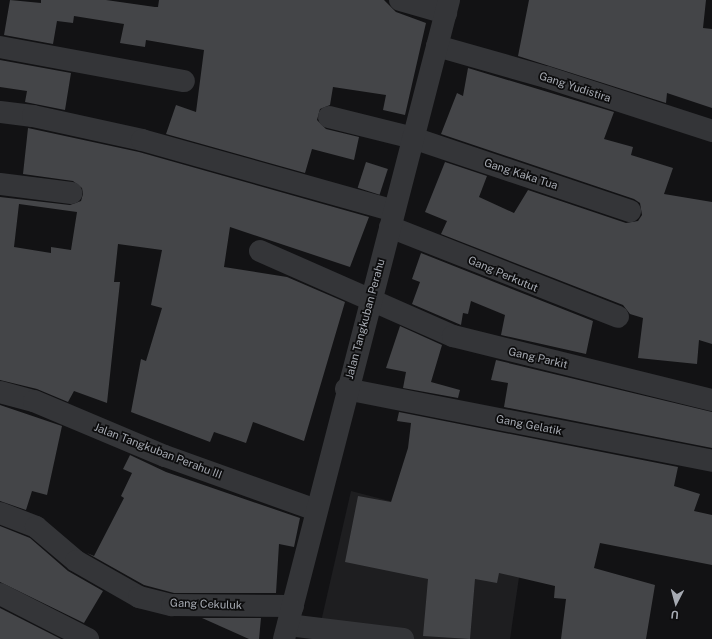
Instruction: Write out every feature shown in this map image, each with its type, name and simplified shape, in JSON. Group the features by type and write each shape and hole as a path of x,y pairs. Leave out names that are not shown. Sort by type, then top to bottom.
{"street":[{"path":"400,0 448,7"},
{"name":"Jalan Tangkuban Perahu","path":"288,623 346,389 448,7"},
{"name":"Gang Yudistira","path":"437,46 546,77 712,131"},
{"path":"0,47 184,81"},
{"name":"Gang Perkutut","path":"0,112 33,116 142,140 392,219 618,317"},
{"name":"Gang Kaka Tua","path":"329,117 413,138 630,210"},
{"path":"0,184 71,193"},
{"name":"Gang Parkit","path":"260,251 369,302 460,338 712,400"},
{"name":"Gang Gelatik","path":"346,389 712,461"},
{"name":"Jalan Tangkuban Perahu III","path":"0,392 34,401 165,456 316,510"},
{"name":"Gang Cekuluk","path":"0,513 36,527 76,561 139,597 172,605 403,639"},
{"path":"0,594 88,639"}],"shaded area":[{"path":"351,491 525,536 510,639 347,639 318,635"}],"building":[{"path":"10,0 41,3 41,0 106,0 158,7 159,0 384,0 396,12 426,23 405,115 383,110 386,95 333,87 330,105 320,109 317,120 326,129 359,137 354,160 312,149 305,173 166,134 176,105 196,112 204,50 146,40 145,47 120,43 124,24 74,16 73,23 57,21 53,44 4,35"},
{"path":"529,0 706,0 703,28 712,29 712,108 667,93 666,103 518,56"},
{"path":"0,60 71,73 65,110 25,102 27,91 0,87"},
{"path":"468,68 614,112 604,139 633,147 631,155 673,168 664,194 712,202 712,344 699,340 697,364 638,358 643,318 630,314 623,305 441,234 447,221 425,212 445,162 487,176 479,197 514,213 528,190 626,223 638,221 642,215 640,203 634,199 441,134 457,93 463,96"},
{"path":"28,128 139,152 369,217 350,267 230,227 224,267 287,277 345,302 304,441 253,422 246,443 214,432 210,442 131,412 141,359 146,361 162,308 151,305 162,250 118,244 114,282 120,282 107,403 74,391 68,402 37,389 0,380 0,197 70,205 81,201 83,194 82,188 73,181 23,174","holes":["19,204 77,212 71,250 51,247 51,253 14,247"]},
{"path":"366,162 388,169 380,195 358,188"},
{"path":"421,253 593,321 586,354 501,335 505,315 471,301 468,314 463,313 461,325 412,304 420,282 412,279"},
{"path":"400,326 442,345 431,382 460,390 458,398 403,388 406,372 386,368"},
{"path":"496,360 712,412 712,448 504,407 508,383 491,380"},
{"path":"0,405 62,426 47,495 32,491 26,510 0,501"},
{"path":"399,412 678,467 674,486 700,494 694,511 712,515 712,565 600,543 594,568 655,585 646,639 561,639 566,599 554,598 555,586 499,573 497,583 475,579 470,639 423,636 428,579 345,562 358,496 391,502 408,448 411,423 397,421"},
{"path":"130,455 166,472 300,518 294,547 279,544 276,593 174,593 144,585 87,553 94,556 124,498 121,496 132,473 123,469"},
{"path":"0,526 30,538 68,571 103,591 84,623 0,582"},
{"path":"0,608 61,639 0,639"},
{"path":"202,618 261,618 259,639 249,639"}]}
